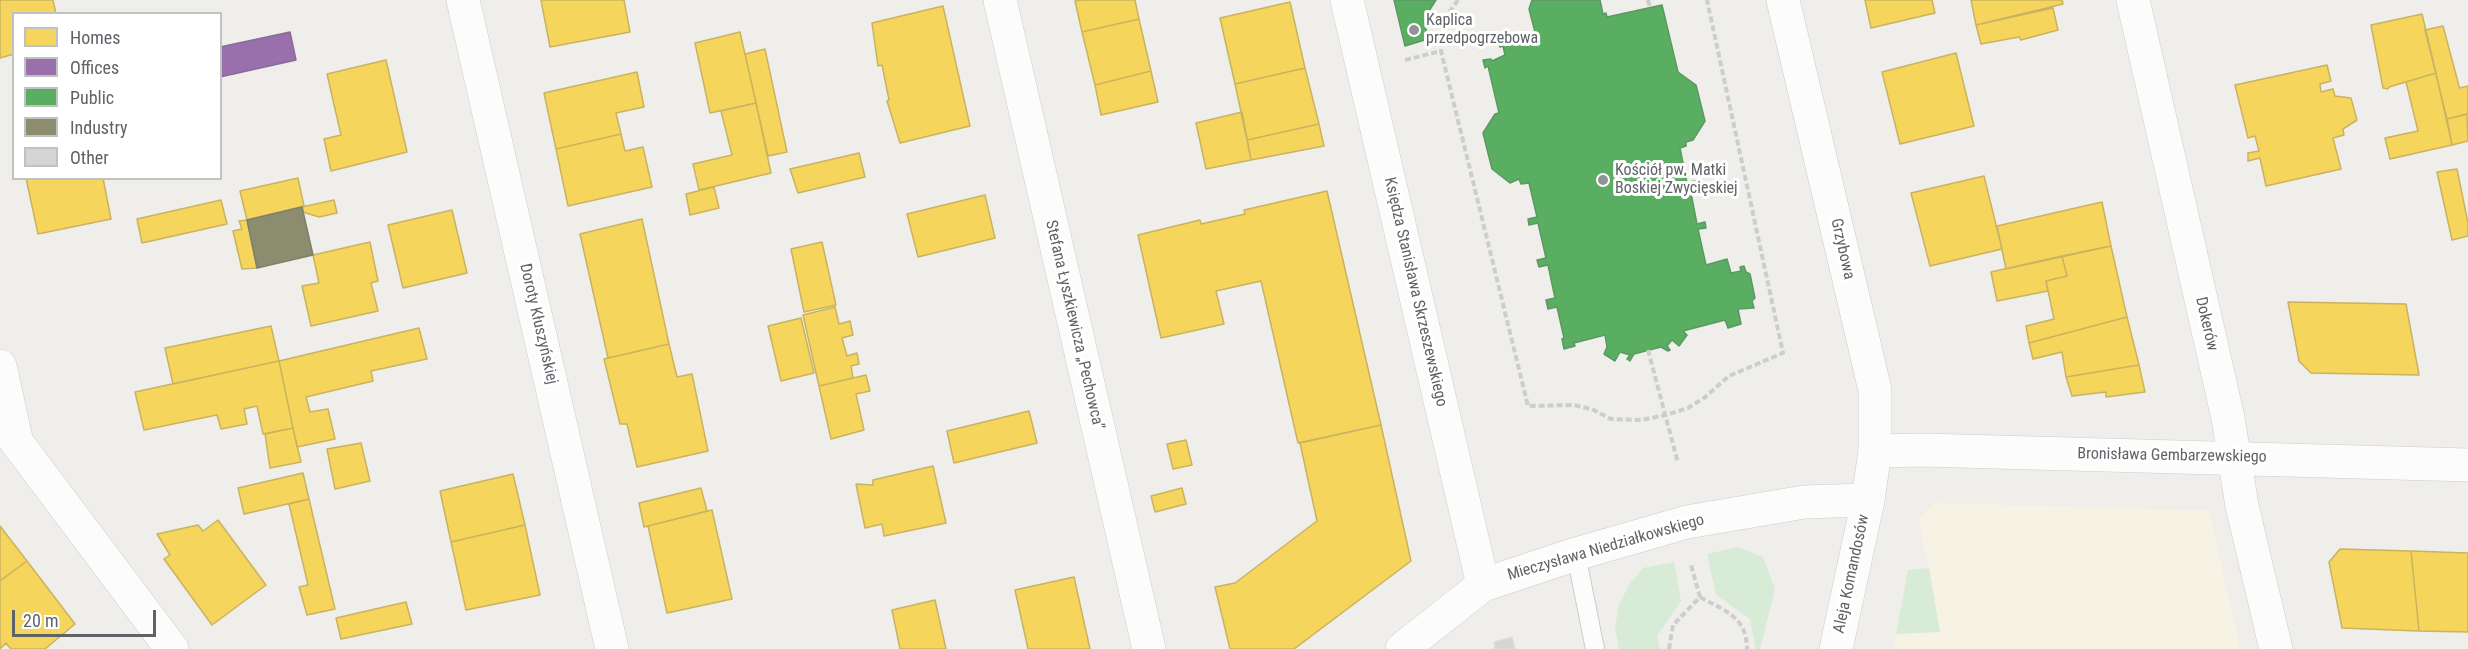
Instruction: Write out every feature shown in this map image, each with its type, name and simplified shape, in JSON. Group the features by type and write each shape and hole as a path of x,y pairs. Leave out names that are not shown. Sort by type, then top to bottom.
{"street":[{"name":"Doroty Kłuszyńskiej","path":"463,0 612,649"},
{"name":"Stefana Łyszkiewicza „Pechowca”","path":"1000,0 1149,649"},
{"name":"Księdza Stanisława Skrzeszewskiego","path":"1347,0 1483,585"},
{"name":"Grzybowa","path":"1783,0 1875,390 1875,451 1868,500"},
{"name":"Dokerów","path":"2133,0 2228,418 2233,457 2276,649"},
{"path":"0,366 8,432 172,649"},
{"name":"Bronisława Gembarzewskiego","path":"1875,451 1924,450 2233,457 2468,465"},
{"name":"Mieczysława Niedziałkowskiego","path":"1402,649 1483,585 1576,554 1687,522 1804,502 1868,500"},
{"name":"Aleja Komandosów","path":"1836,649 1868,500"}],"lane":[{"path":"1576,554 1595,649"}],"path":[{"path":"1458,0 1443,21 1441,51 1528,406 1573,405 1592,409 1611,419 1641,420 1688,408 1704,398 1729,376 1783,352 1707,0"},
{"path":"1648,0 1650,8"},
{"path":"1648,350 1678,463"},
{"path":"1689,559 1700,597 1736,617 1747,636 1747,649"},
{"path":"1669,649 1673,625 1700,597"}],"shaded area":[{"path":"1935,503 2209,511 2240,649 1893,649 1896,634 1940,632 1919,519"}],"green space":[{"path":"1738,547 1763,557 1775,589 1760,649 1756,649 1750,619 1716,595 1707,554"},
{"path":"1674,562 1681,601 1657,636 1660,649 1619,649 1615,627 1619,605 1629,585 1643,568"},
{"path":"1929,568 1940,632 1896,634 1908,570"}],"building: Homes":[{"path":"0,0 53,0 56,12 12,12 12,55 0,58"},
{"path":"541,0 624,0 630,32 550,47"},
{"path":"1135,0 1139,19 1082,32 1075,1"},
{"path":"1865,0 1932,0 1935,13 1871,28"},
{"path":"1971,0 2062,0 2063,4 1976,25"},
{"path":"1290,2 1305,68 1235,84 1220,18"},
{"path":"943,6 970,126 900,143 887,101 889,100 882,65 878,66 872,23"},
{"path":"2053,8 2058,30 2021,40 2019,37 1981,44 1976,25"},
{"path":"2422,14 2436,73 2388,89 2383,88 2371,25"},
{"path":"1139,19 1151,71 1095,85 1082,32"},
{"path":"2443,26 2459,86 2460,88 2468,86 2468,114 2447,119 2425,30"},
{"path":"740,32 756,103 710,113 695,43"},
{"path":"765,49 787,152 768,156 745,54"},
{"path":"1956,53 1974,126 1900,144 1882,72"},
{"path":"386,60 407,152 331,171 324,139 341,135 327,74"},
{"path":"2327,65 2331,81 2320,84 2321,92 2333,89 2335,96 2351,98 2357,120 2343,129 2344,135 2333,138 2341,169 2266,186 2260,158 2248,161 2248,153 2259,151 2255,136 2248,138 2235,85"},
{"path":"1305,68 1319,124 1247,140 1235,84"},
{"path":"1151,71 1158,102 1101,115 1095,85"},
{"path":"637,72 644,107 616,113 621,134 556,149 544,93"},
{"path":"2436,73 2452,145 2390,159 2385,138 2418,131 2406,82"},
{"path":"756,103 771,173 699,190 693,164 732,155 721,111"},
{"path":"1242,112 1251,160 1206,169 1196,123"},
{"path":"2467,114 2468,141 2452,145 2447,119"},
{"path":"1319,124 1324,146 1251,160 1247,140"},
{"path":"621,134 625,151 643,147 652,187 568,206 556,149"},
{"path":"859,153 865,177 798,193 790,169"},
{"path":"2457,169 2468,223 2468,236 2452,240 2437,172"},
{"path":"1984,176 2002,249 1930,266 1911,193"},
{"path":"298,178 304,206 247,220 240,191"},
{"path":"26,180 103,180 111,219 38,234"},
{"path":"714,187 719,208 690,215 686,194"},
{"path":"1327,191 1381,425 1298,443 1261,281 1216,291 1224,324 1161,338 1138,235 1200,220 1201,224 1245,214 1244,210"},
{"path":"985,195 995,238 918,257 907,214"},
{"path":"221,200 227,224 142,243 137,219"},
{"path":"334,200 337,213 319,217 303,212 302,207"},
{"path":"2102,202 2111,246 2006,269 1997,226"},
{"path":"452,210 467,273 403,288 388,225"},
{"path":"642,219 669,344 608,358 580,234"},
{"path":"247,220 257,268 242,269 233,231 242,229 239,221"},
{"path":"370,242 378,281 371,283 378,311 311,326 302,286 319,283 313,255"},
{"path":"822,242 836,305 804,312 791,249"},
{"path":"2111,246 2127,317 2029,343 2026,326 2054,319 2046,281 2067,276 2062,256"},
{"path":"2062,256 2067,276 2046,281 2048,291 1997,301 1991,272"},
{"path":"2288,302 2406,304 2419,375 2311,373 2299,361"},
{"path":"835,307 839,324 850,321 853,335 842,338 847,356 857,353 859,364 851,366 853,378 819,386 803,315"},
{"path":"2127,317 2139,365 2066,377 2062,352 2033,359 2029,343"},
{"path":"801,318 814,373 781,381 768,326"},
{"path":"271,326 279,361 173,384 165,348"},
{"path":"419,328 427,359 371,371 373,381 306,397 310,412 328,409 335,439 297,447 279,361"},
{"path":"669,344 677,377 692,374 708,451 637,467 627,424 620,424 604,359"},
{"path":"279,361 293,428 263,434 257,406 244,409 247,424 221,429 217,415 144,430 135,392"},
{"path":"2139,365 2145,392 2106,397 2106,392 2072,396 2066,377"},
{"path":"866,375 870,391 856,394 864,430 831,439 819,386"},
{"path":"1029,411 1037,443 954,463 947,431"},
{"path":"1381,425 1411,561 1294,649 1230,649 1215,587 1235,583 1317,521 1300,443"},
{"path":"293,428 301,462 270,468 265,434"},
{"path":"1186,440 1192,465 1173,469 1167,444"},
{"path":"361,443 370,481 335,489 327,449"},
{"path":"933,466 946,523 884,536 882,524 865,528 856,484 873,485 873,480"},
{"path":"303,473 309,499 244,514 238,488"},
{"path":"513,474 525,525 451,542 440,491"},
{"path":"701,488 707,511 644,527 639,503"},
{"path":"1182,488 1186,504 1155,512 1151,496"},
{"path":"309,499 335,609 307,615 299,587 308,585 289,504"},
{"path":"712,510 732,599 667,613 648,526"},
{"path":"218,520 266,585 212,625 164,559 170,555 157,534 198,525 203,531"},
{"path":"525,525 540,595 466,610 451,542"},
{"path":"0,526 27,561 0,581"},
{"path":"2340,549 2411,551 2419,631 2342,628 2329,562"},
{"path":"2411,551 2468,553 2468,632 2419,631"},
{"path":"27,561 75,624 45,649 11,649 6,643 0,649 0,581"},
{"path":"1074,577 1090,649 1028,649 1015,590"},
{"path":"935,600 946,649 900,649 892,610"},
{"path":"406,602 412,624 341,639 336,618"}],"building: Offices":[{"path":"290,32 296,60 222,77 222,47"}],"building: Public":[{"name":"Kaplica przedpogrzebowa","path":"1394,0 1436,0 1427,14 1429,19 1424,21 1428,39 1405,46"},
{"name":"Kościół pw. Matki Boskiej Zwycięskiej","path":"1532,0 1600,0 1603,14 1606,13 1607,17 1662,5 1678,72 1696,85 1705,121 1693,140 1686,142 1686,146 1680,148 1687,183 1695,181 1697,186 1690,188 1697,224 1705,222 1706,228 1698,229 1706,265 1727,259 1731,273 1741,271 1740,267 1744,266 1746,272 1750,274 1755,298 1752,301 1754,308 1738,309 1741,324 1728,328 1725,320 1683,331 1687,335 1679,346 1672,340 1667,346 1670,350 1668,351 1661,347 1634,354 1630,361 1627,359 1630,355 1620,352 1615,361 1604,354 1607,347 1605,335 1574,343 1575,346 1564,349 1562,339 1564,338 1557,307 1548,309 1546,300 1555,298 1548,265 1539,267 1537,260 1546,258 1538,223 1529,225 1528,219 1537,217 1529,183 1521,184 1519,179 1510,183 1492,169 1483,133 1495,114 1499,113 1488,66 1485,68 1483,60 1491,59 1492,61 1505,55 1503,46 1500,47 1496,39 1503,37 1504,40 1535,32 1529,9"}],"building: Industry":[{"path":"302,207 313,255 257,268 247,220"}],"building: Other":[{"path":"1512,637 1515,649 1495,649 1494,642"}],"place":[{"name":"Kaplica przedpogrzebowa","path":"1414,30"},
{"name":"Kościół pw. Matki Boskiej Zwycięskiej","path":"1603,180"}]}
